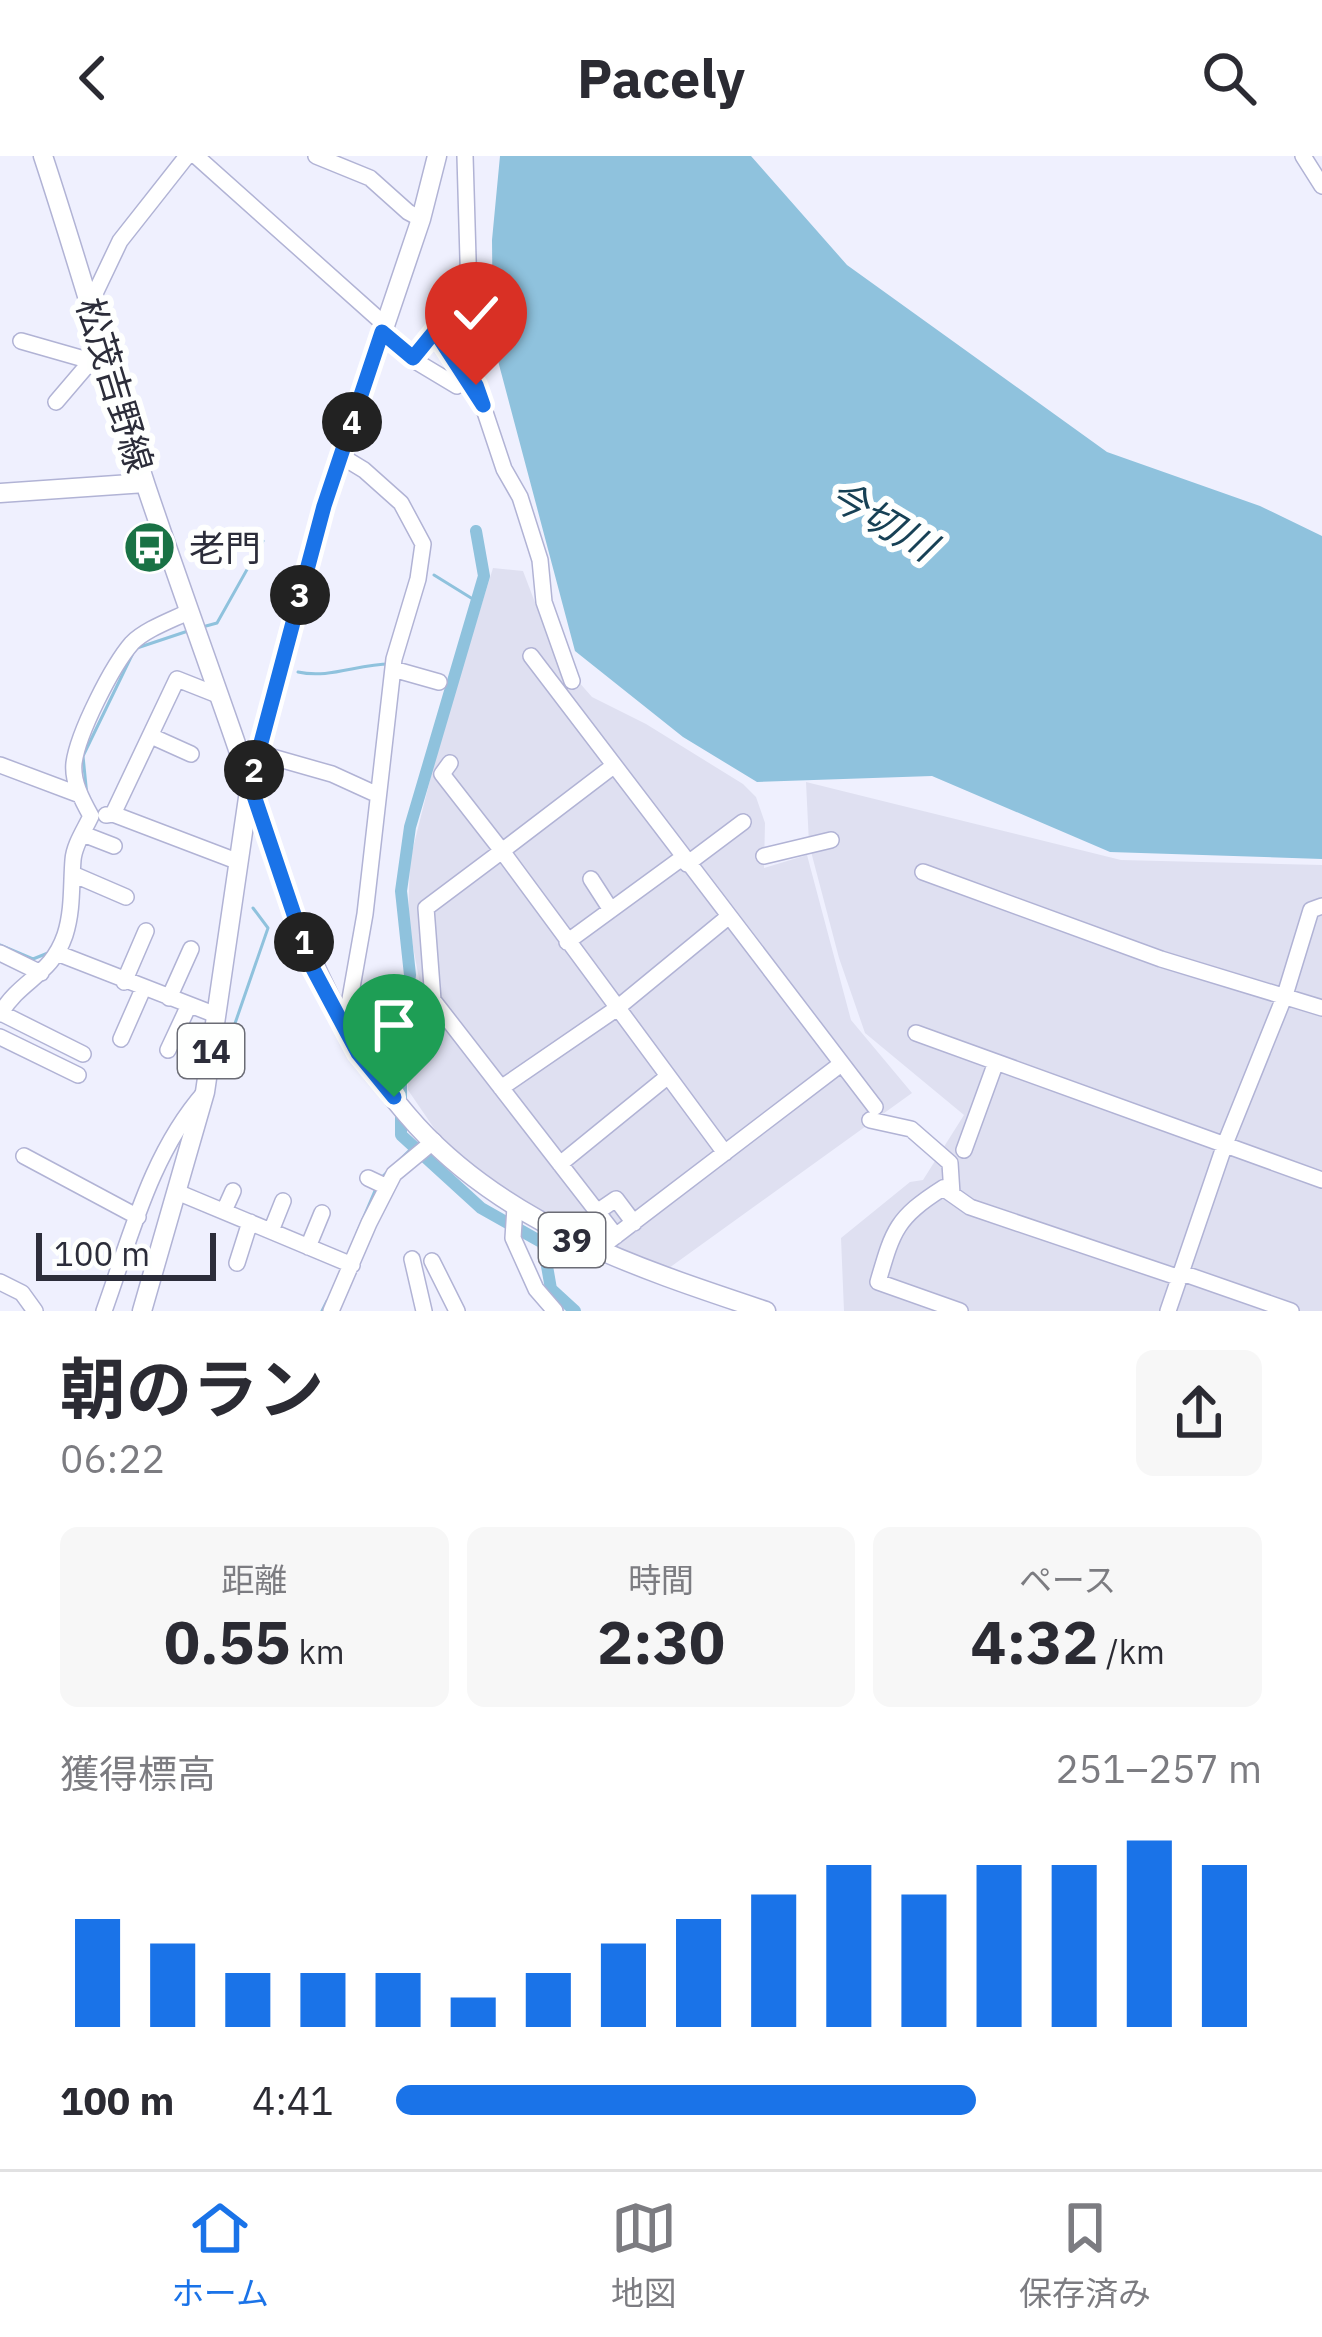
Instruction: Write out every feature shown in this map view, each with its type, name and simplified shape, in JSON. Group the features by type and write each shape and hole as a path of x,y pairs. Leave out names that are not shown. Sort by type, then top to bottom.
{"main road":[{"name":"松茂吉野線","path":"43,156 90,304 99,361 250,784 205,1092 142,1311"},
{"path":"250,784 340,456 422,219 436,156"},
{"path":"0,493 145,483"},
{"name":"39","path":"250,784 311,965 358,1053 434,1142 515,1207 597,1250 766,1311"}],"street":[{"path":"90,304 120,241 191,156 413,358 457,386"},
{"path":"316,156 370,178 422,219"},
{"path":"464,156 476,385 504,470 520,496 540,560 544,602 572,681"},
{"path":"1304,156 1322,186"},
{"path":"413,358 437,327 483,405"},
{"path":"21,341 99,361"},
{"path":"56,402 99,361"},
{"path":"340,456 401,503 423,544 393,670 365,914 344,1027"},
{"path":"91,816 80,795 74,766 82,737 114,670 135,639 190,610"},
{"path":"531,656 841,1064 873,1114 911,1129 950,1163 952,1194"},
{"path":"393,670 439,682"},
{"path":"113,814 177,679 220,696"},
{"path":"151,736 191,754"},
{"path":"258,753 332,774 378,795"},
{"path":"450,763 442,774 725,1153"},
{"path":"0,765 80,795"},
{"path":"612,766 426,908 433,1000 616,1236"},
{"path":"91,816 113,814 239,862"},
{"path":"0,1036 81,1059 1,1010 15,990 41,973 66,934 73,860 91,816"},
{"path":"567,941 743,823"},
{"path":"83,834 115,846"},
{"path":"727,834 737,849"},
{"path":"764,856 831,840"},
{"path":"922,872 1161,959 1322,1008"},
{"path":"75,874 126,897"},
{"path":"591,879 611,910"},
{"path":"1168,1311 1285,995 1311,910 1322,906"},
{"path":"501,1088 616,1009 728,917"},
{"path":"124,982 146,931"},
{"path":"169,998 191,949"},
{"path":"0,953 41,973"},
{"path":"56,953 216,1015"},
{"path":"122,1040 143,989"},
{"path":"400,996 433,1000"},
{"path":"168,1050 189,1005"},
{"path":"916,1033 1322,1180"},
{"path":"964,1150 996,1062"},
{"path":"597,1250 841,1064"},
{"path":"560,1164 667,1077"},
{"path":"104,1311 180,1120 205,1092"},
{"path":"331,1311 358,1229 394,1174 434,1142"},
{"path":"24,1156 138,1217"},
{"path":"368,1178 387,1187"},
{"path":"960,1311 878,1282 892,1233 913,1207 944,1188 970,1207 1291,1311"},
{"path":"224,1211 233,1191"},
{"path":"177,1192 345,1262"},
{"path":"597,1212 616,1198 634,1223"},
{"path":"271,1231 283,1201"},
{"path":"515,1207 513,1238 536,1289 555,1311"},
{"path":"308,1247 322,1213"},
{"path":"237,1263 250,1222"},
{"path":"412,1259 424,1311"},
{"path":"432,1261 457,1311"},
{"path":"0,1282 22,1293 34,1311"}],"shaded area":[{"path":"493,568 523,571 555,655 592,697 646,724 743,784 756,797 765,823 764,868 807,855 851,1020 912,1093 669,1268 567,1228 482,1173 440,1137 408,1090 409,1027 420,984 408,920 410,860 442,732"},
{"path":"806,782 1121,860 1322,865 1322,1311 844,1311 841,1238 910,1182 923,1180 964,1115 865,1033 839,958 809,844"}],"water":[{"name":"今切川","path":"500,156 751,156 847,265 1107,452 1260,506 1322,536 1322,859 1110,852 932,776 757,782 683,737 575,651 493,342 492,240"}],"waterway":[{"path":"476,531 484,576 410,827 401,891 410,975 401,1046 401,1135 481,1208 543,1243 551,1289 575,1311"},
{"path":"206,626 217,623 263,541"},
{"path":"434,575 476,601"},
{"path":"137,648 191,630"},
{"path":"87,796 83,756 132,655"},
{"path":"298,672 321,674 390,664"},
{"path":"231,1035 268,928 253,908"},
{"path":"0,945 33,959 48,953"},
{"path":"381,1178 414,1146"},
{"path":"357,1233 377,1186"},
{"path":"322,1311 327,1301"}],"place":[{"name":"老門","path":"150,548"}],"route":[{"path":"394,1097 358,1053 311,965 250,784 324,506 382,332 413,358 435,331 483,405 476,385"}]}
